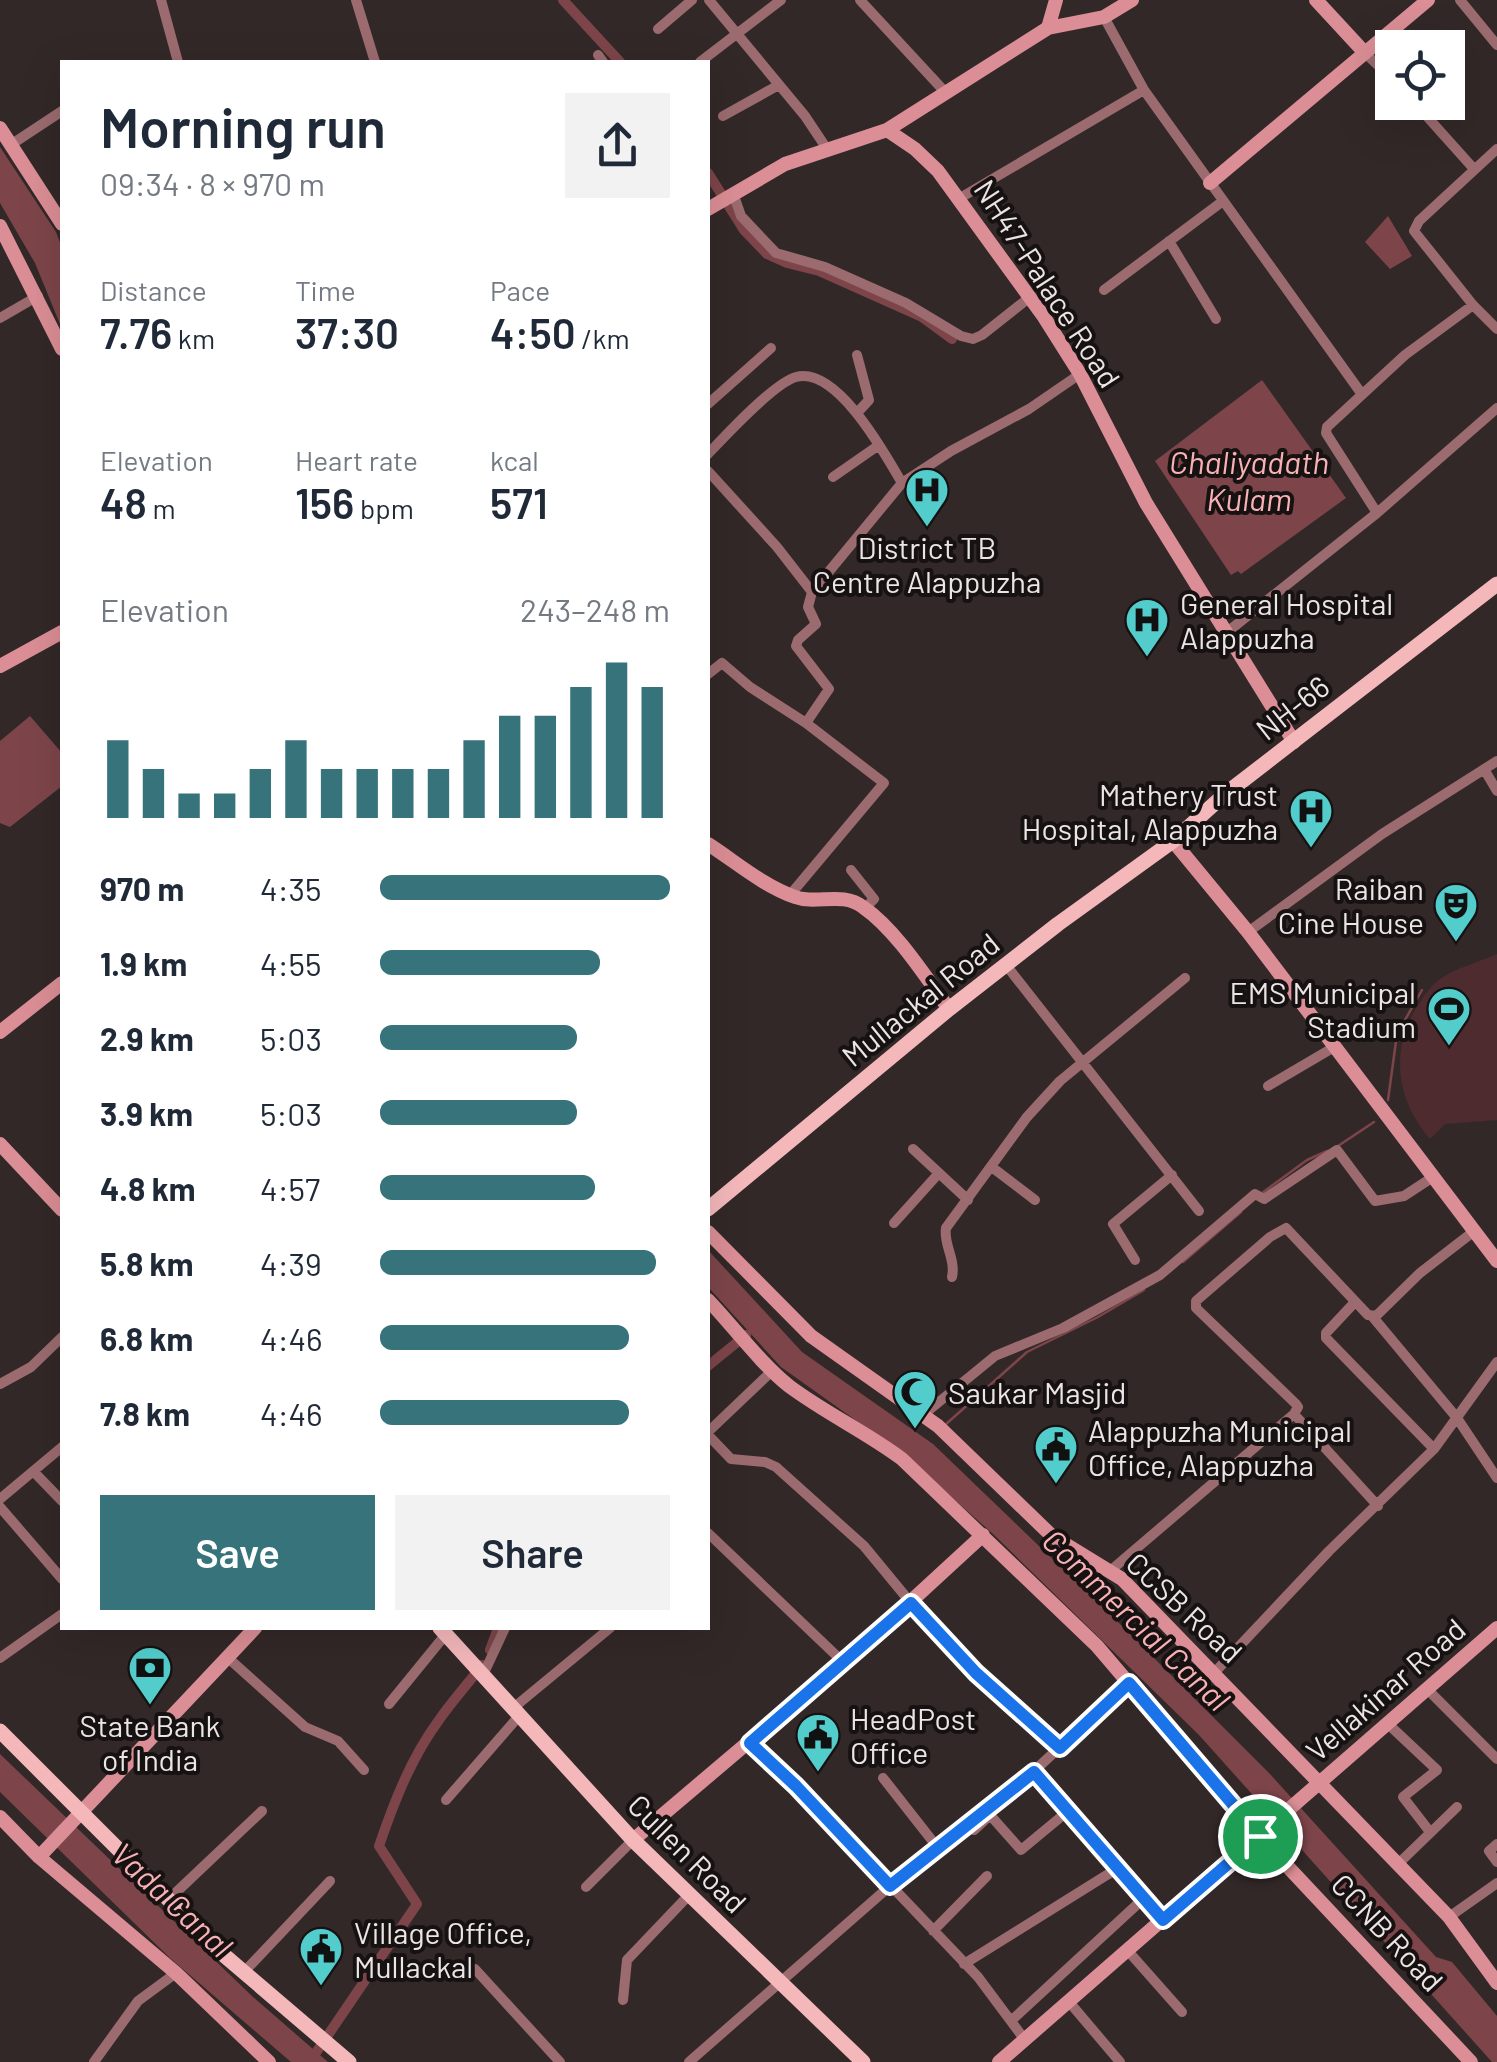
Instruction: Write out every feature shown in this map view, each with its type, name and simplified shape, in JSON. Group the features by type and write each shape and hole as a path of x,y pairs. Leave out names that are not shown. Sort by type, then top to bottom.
{"main road":[{"path":"1048,28 1056,0"},
{"path":"712,206 785,164 887,130 1048,28 1104,17 1132,0"},
{"path":"1316,0 1366,53"},
{"path":"1210,182 1428,0"},
{"path":"0,128 60,221"},
{"name":"NH47-Palace Road","path":"887,130 915,149 960,198 1030,296 1080,374 1146,504 1294,742"},
{"path":"0,226 9,260 38,296 60,345"},
{"name":"NH-66","path":"1173,841 1224,795 1497,584"},
{"path":"0,666 60,633"},
{"path":"1173,841 1336,1046 1497,1261"},
{"name":"Mullackal Road","path":"710,1207 949,1009 1173,841"},
{"path":"710,845 760,880 790,895 808,900 840,898 865,908 908,954 949,1009"},
{"path":"0,1032 60,985"},
{"path":"0,1144 60,1208"},
{"name":"CCSB Road","path":"710,1234 812,1336 941,1429 1052,1536 1122,1579 1448,1917 1497,1983"},
{"name":"CCNB Road","path":"710,1302 772,1372 902,1459 1097,1646 1471,2062"},
{"path":"633,1840 911,1603 983,1535"},
{"name":"Vellakinar Road","path":"999,2062 1497,1628"},
{"path":"42,1854 254,1630"},
{"name":"Cullen Road","path":"443,1631 633,1840 863,2062"},
{"path":"0,1731 78,1816 244,1972 343,2056"},
{"path":"0,1817 270,2062"}],"street":[{"path":"161,0 177,60"},
{"path":"356,0 374,60"},
{"path":"658,29 692,0"},
{"path":"709,0 805,116 827,150"},
{"path":"703,60 782,0"},
{"path":"860,0 946,93"},
{"path":"1460,0 1497,44"},
{"path":"1104,17 1144,90 1361,393"},
{"path":"1366,53 1375,62"},
{"path":"723,116 777,86"},
{"path":"960,198 1144,90"},
{"path":"12,144 60,112"},
{"path":"1430,120 1474,170"},
{"path":"1497,149 1414,227 1497,329"},
{"path":"732,193 741,216 776,253 825,267 906,303 961,336 973,339 982,335 1030,296"},
{"path":"1104,290 1224,201"},
{"path":"1168,241 1216,318"},
{"path":"0,318 38,296"},
{"path":"1376,513 1326,433 1331,422 1405,355 1473,304"},
{"path":"710,402 771,348"},
{"path":"857,355 869,400 857,413"},
{"path":"806,723 828,689 796,646 816,624 808,607 812,592 902,483 1080,374"},
{"path":"710,452 797,376 819,380 857,413 902,483"},
{"path":"1226,633 1376,513 1497,408"},
{"path":"832,477 879,445"},
{"path":"710,473 812,592"},
{"path":"710,672 722,663 884,783 790,895"},
{"path":"1248,932 1382,834 1497,761"},
{"path":"1484,769 1497,791"},
{"path":"851,870 874,899 865,908"},
{"path":"1006,965 1199,1211"},
{"path":"952,1277 954,1266 944,1232 1027,1116 1060,1080 1185,978"},
{"path":"1268,1086 1336,1046"},
{"path":"912,1149 968,1200"},
{"path":"923,1415 995,1356 1063,1328 1160,1275 1260,1196 1337,1150 1376,1201 1404,1196 1433,1177"},
{"path":"993,1168 1035,1200"},
{"path":"894,1222 939,1173"},
{"path":"1135,1260 1113,1224 1172,1175"},
{"path":"1110,1571 1298,1407 1196,1308 1196,1301 1270,1237 1286,1228 1354,1302 1372,1316 1458,1418 1497,1478"},
{"path":"1372,1316 1473,1232"},
{"path":"1354,1302 1326,1333 1326,1338 1434,1449"},
{"path":"0,1384 30,1366 60,1339"},
{"path":"1215,1672 1329,1551 1434,1449 1497,1362"},
{"path":"710,1431 772,1372"},
{"path":"1294,1414 1378,1506"},
{"path":"710,1438 730,1459 765,1462 776,1467 864,1546 976,1673 1060,1748"},
{"path":"0,1499 60,1448"},
{"path":"34,1472 60,1499"},
{"path":"0,1507 60,1577"},
{"path":"710,1541 842,1662"},
{"path":"0,1658 60,1615"},
{"path":"478,1670 504,1630"},
{"path":"446,1800 516,1713 608,1630"},
{"path":"389,1704 443,1631"},
{"path":"227,1658 305,1727 338,1741 364,1770"},
{"path":"689,2062 890,1886 1034,1772 1129,1683"},
{"path":"1426,1688 1497,1759"},
{"path":"1386,1723 1436,1770 1403,1797 1430,1832"},
{"path":"750,1743 796,1786 964,1964 1025,2040"},
{"path":"1034,1772 1163,1920"},
{"path":"883,1778 938,1848"},
{"path":"1397,1865 1457,1807"},
{"path":"168,1900 262,1811"},
{"path":"974,1830 990,1815 1020,1850 1068,1811"},
{"path":"586,1888 633,1840"},
{"path":"1497,1844 1489,1851 1497,1862"},
{"path":"964,1964 1118,1868"},
{"path":"933,1931 987,1876"},
{"path":"244,1972 330,1881"},
{"path":"1448,1917 1497,1883"},
{"path":"623,2000 627,1960 690,1895"},
{"path":"1012,2020 1143,1899"},
{"path":"1128,1951 1182,2012"},
{"path":"475,1969 560,2062"},
{"path":"98,2061 138,2001 176,1973"},
{"path":"1070,2002 1120,2062"}],"shaded area":[{"name":"EMS Municipal Stadium","path":"1497,954 1497,1120 1445,1124 1430,1139 1404,1093 1400,1060 1407,1026 1423,997 1440,979"}],"water":[{"path":"0,147 60,243 60,324 35,263 0,203"},
{"path":"1388,216 1412,256 1390,269 1365,242"},
{"name":"Chaliyadath Kulam","path":"1262,380 1346,498 1241,574 1238,571 1231,575 1155,461"},
{"path":"30,716 60,751 60,788 10,827 0,823 0,741"},
{"path":"710,1252 802,1352 933,1444 1269,1773 1436,1957 1452,1962 1497,2016 1497,2062 1492,2062 1199,1735 992,1533 903,1454 781,1367 710,1289"},
{"path":"0,1754 253,1997 328,2062 291,2062 170,1958 0,1792"}],"waterway":[{"path":"563,0 618,60"},
{"path":"710,176 744,230 767,254 819,271 922,317 952,339"},
{"path":"1388,1100 1397,1034 1422,990"},
{"path":"1338,1146 1374,1122"},
{"path":"1262,1193 1307,1160 1327,1151"},
{"path":"1183,1262 1241,1212"},
{"path":"945,1425 1027,1352 1144,1290"},
{"path":"710,1364 746,1335"},
{"path":"490,1650 497,1630"},
{"path":"311,2060 417,1904 379,1846 420,1750 482,1665"}],"place":[{"name":"District TB Centre Alappuzha","path":"927,528"},
{"name":"General Hospital Alappuzha","path":"1147,658"},
{"name":"Mathery Trust Hospital, Alappuzha","path":"1311,849"},
{"name":"Raiban Cine House","path":"1456,943"},
{"name":"EMS Municipal Stadium","path":"1449,1047"},
{"name":"Saukar Masjid","path":"915,1430"},
{"name":"Alappuzha Municipal Office, Alappuzha","path":"1056,1485"},
{"name":"State Bank of India","path":"150,1706"},
{"name":"HeadPost Office","path":"818,1773"},
{"name":"Village Office, Mullackal","path":"321,1987"}],"route":[{"path":"911,1603 976,1673 1060,1748 1129,1683 1260,1836 1163,1920 1034,1772 890,1886 750,1743 911,1603"}],"water label":[{"name":"Commercial Canal","path":"1137,1619"},
{"name":"Vada Canal","path":"173,1899"}]}
